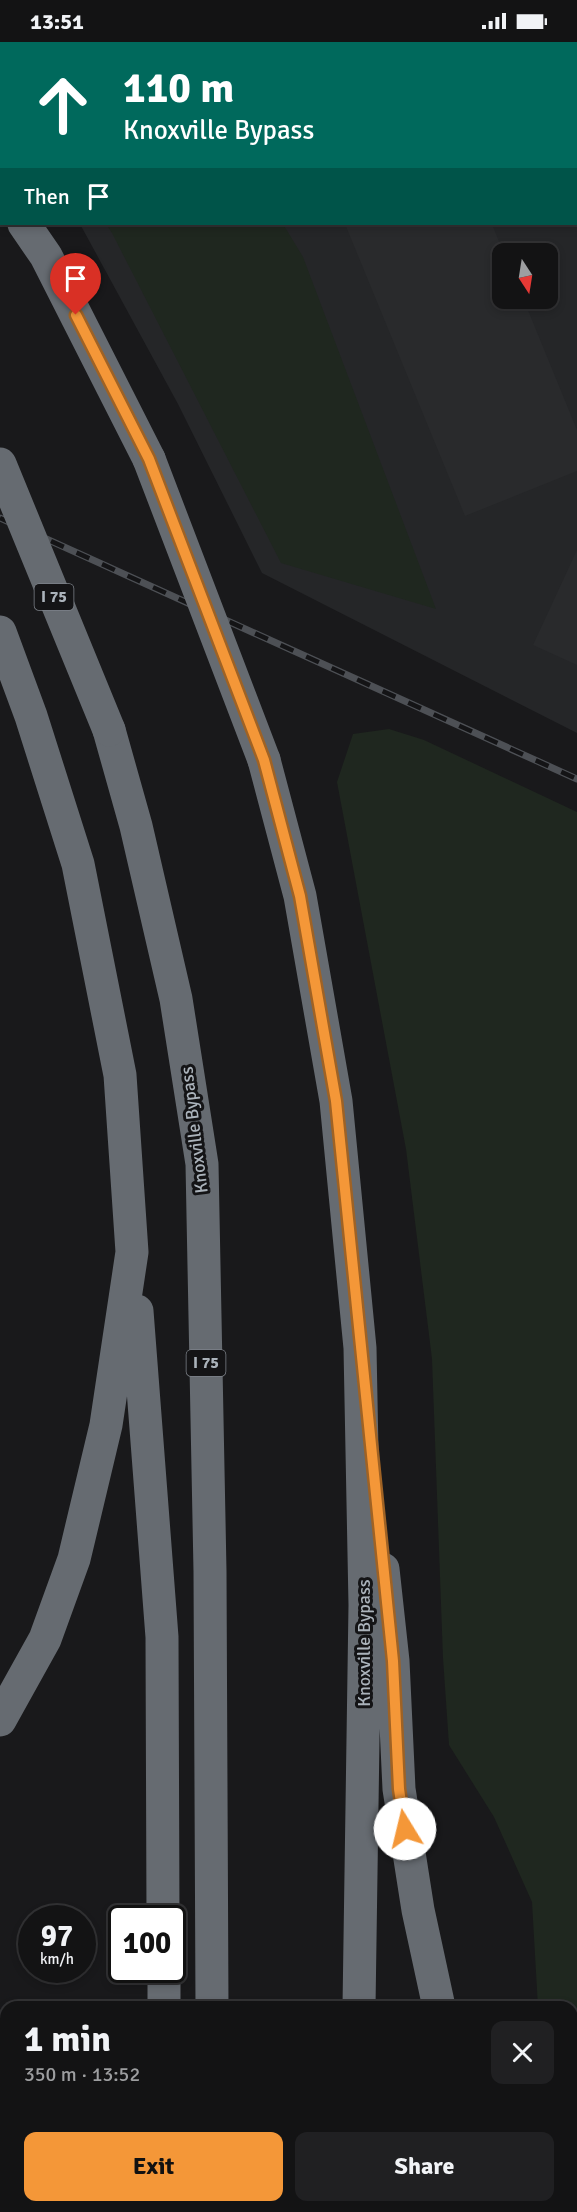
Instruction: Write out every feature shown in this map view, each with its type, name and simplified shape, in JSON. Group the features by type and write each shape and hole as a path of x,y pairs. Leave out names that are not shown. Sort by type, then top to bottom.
{"highway":[{"name":"Knoxville Bypass","path":"25,225 46,256 149,459 264,760 300,896 336,1101 360,1348 365,1605 359,2001"},
{"name":"Knoxville Bypass","path":"0,464 109,730 136,826 176,999 202,1164 210,1583 212,2001"},
{"path":"0,632 31,716 78,864 120,1075 162,1637 163,1905"},
{"path":"0,1720 45,1639 74,1559 106,1425 132,1252"},
{"path":"360,1348 393,1661 399,1789 418,1910 438,2001"},
{"path":"164,1983 164,2001"}],"shaded area":[{"path":"81,225 577,225 577,733 262,573 178,404"},
{"path":"107,225 284,225 303,257 436,609 281,563"},
{"path":"389,729 424,740 577,812 577,2001 538,2001 532,1902 494,1817 449,1745 443,1658 432,1359 406,1149 337,782 353,734"}],"building":[{"path":"345,225 492,225 500,243 492,243 492,309 528,309 577,430 577,471 465,516"},
{"path":"577,550 577,665 533,645"}],"railway":[{"path":"0,518 577,779"}],"route":[{"path":"76,315 149,459 264,760 300,896 336,1101 393,1661 399,1789 405,1829"}]}
